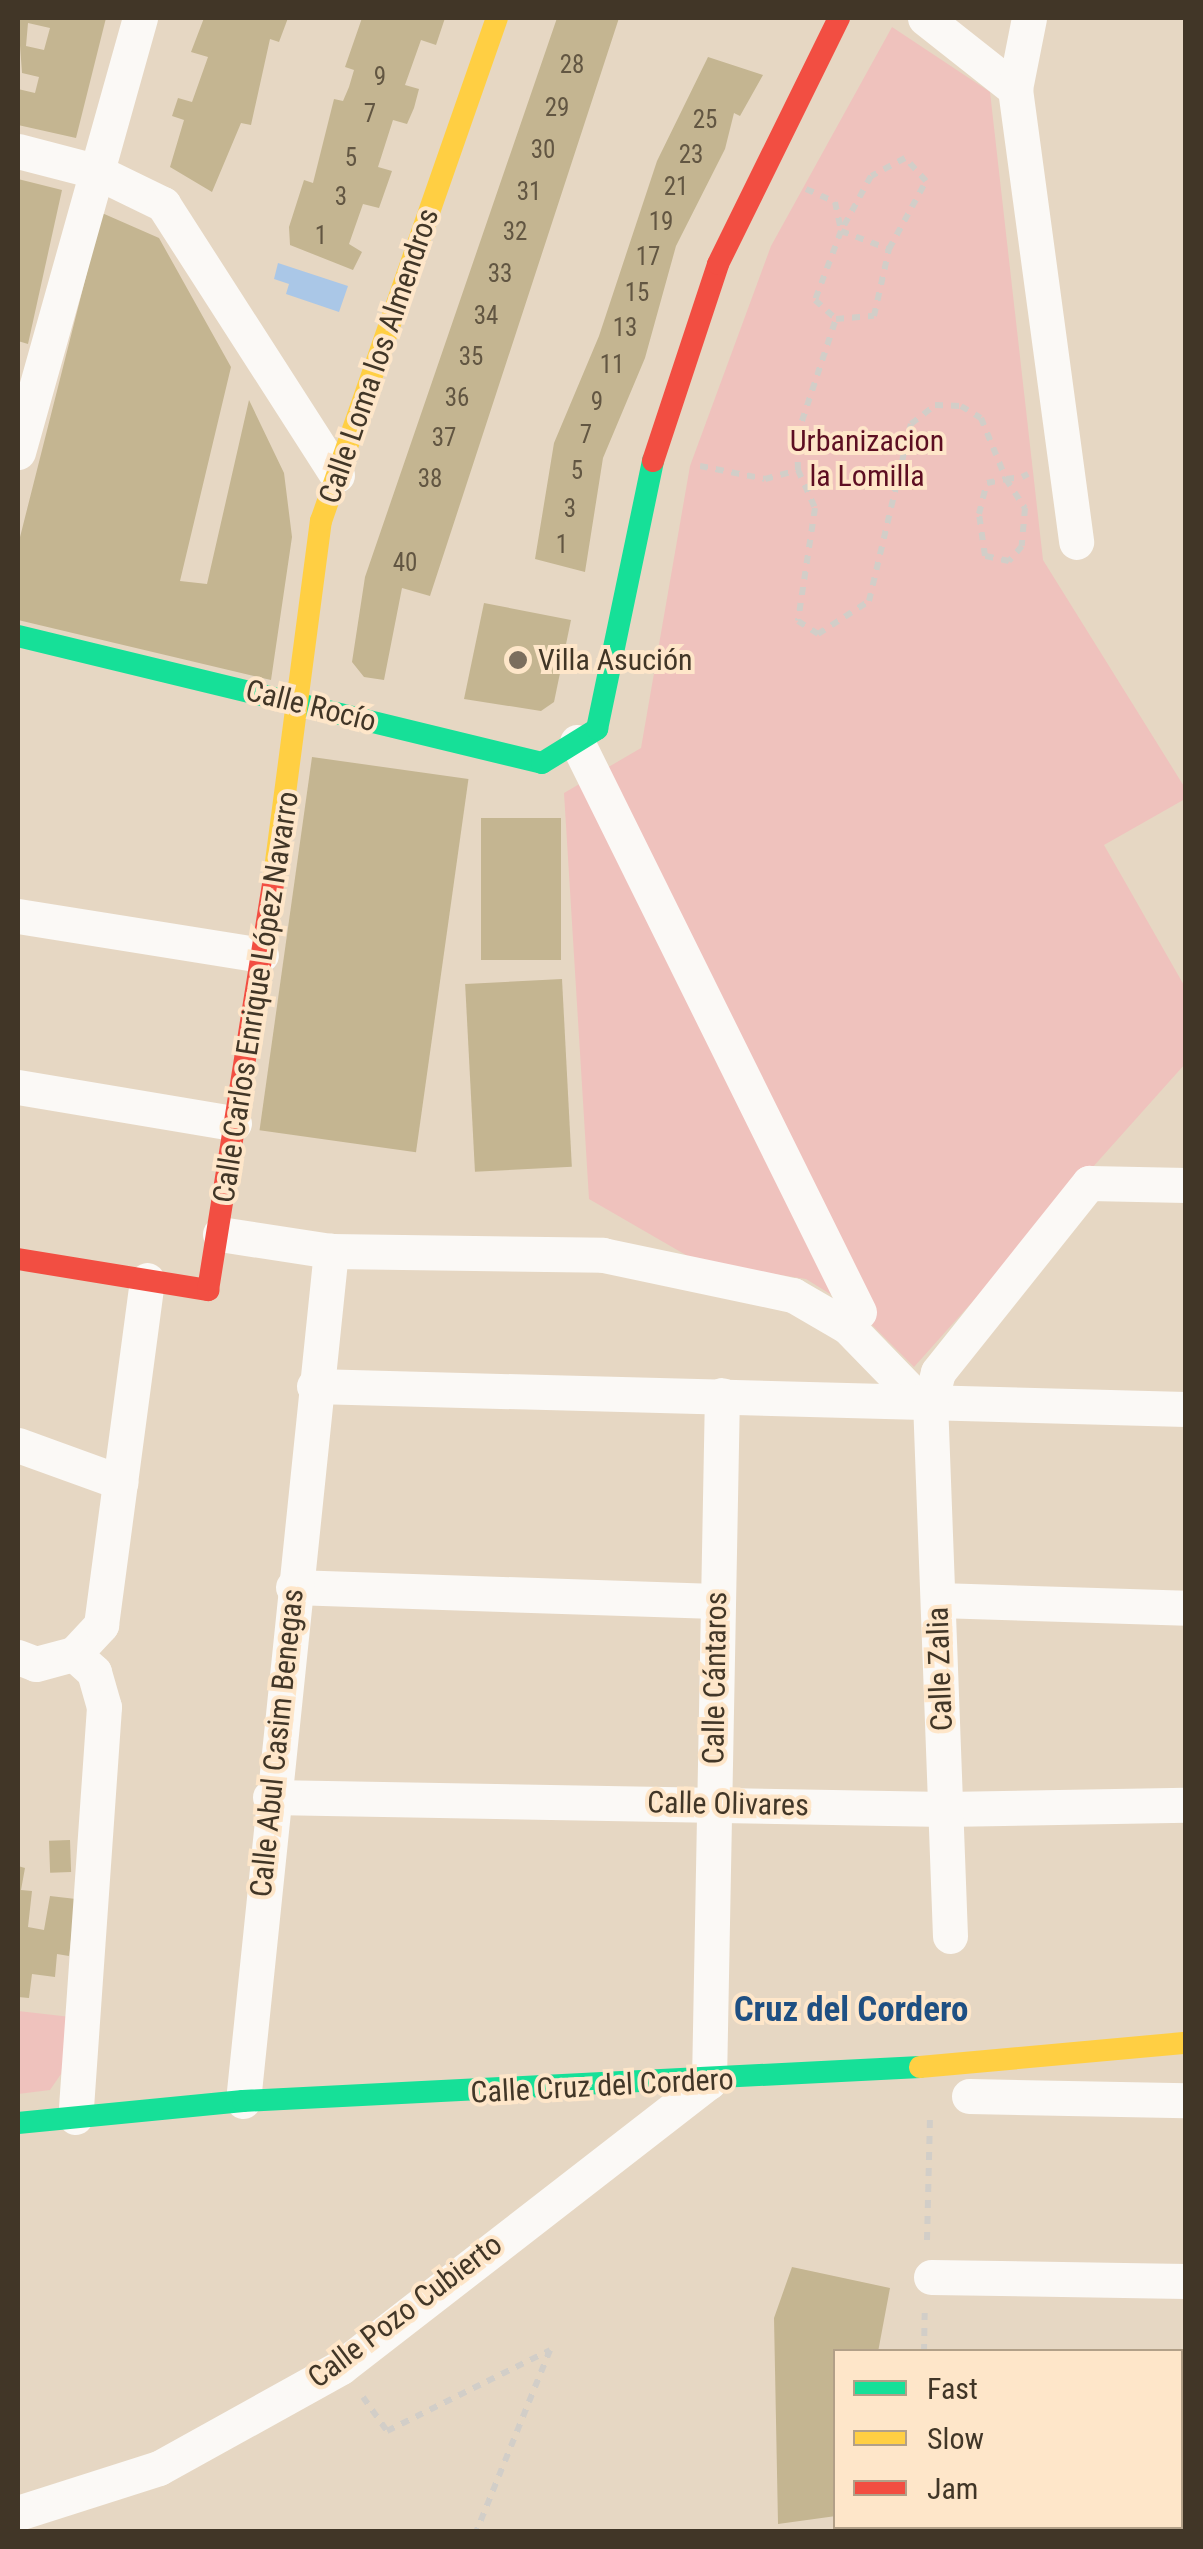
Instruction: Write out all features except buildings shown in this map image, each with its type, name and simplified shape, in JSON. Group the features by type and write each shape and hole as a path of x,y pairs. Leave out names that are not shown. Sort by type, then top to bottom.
{"street":[{"path":"18,452 24,399 140,18"},
{"name":"Calle Loma los Almendros","path":"302,704 321,521 496,18"},
{"path":"839,18 718,264 655,457 587,736 859,1312"},
{"path":"925,18 1015,89"},
{"path":"1028,18 1015,89 1076,542"},
{"path":"18,151 95,171 163,204 337,474"},
{"name":"Calle Rocío","path":"18,636 542,763 587,736"},
{"name":"Calle Carlos Enrique López Navarro","path":"148,1280 208,1290 302,704"},
{"path":"18,916 261,955"},
{"path":"18,1087 234,1123"},
{"path":"925,1402 938,1372 1090,1183 1186,1185"},
{"path":"220,1234 331,1251 603,1255 793,1296 848,1328 925,1402"},
{"name":"Calle Abul Casim Benegas","path":"243,2101 270,1797 331,1251"},
{"path":"18,1259 148,1280 101,1626 74,1654 36,1664 18,1658"},
{"path":"314,1386 1186,1409"},
{"name":"Calle Cántaros","path":"709,2082 722,1395"},
{"name":"Calle Zalia","path":"925,1402 938,1600 950,1936"},
{"path":"18,1446 120,1482"},
{"path":"293,1587 716,1601"},
{"path":"938,1600 1186,1608"},
{"path":"74,1654 94,1672 104,1707 75,2117"},
{"name":"Calle Olivares","path":"270,1797 945,1809 1186,1805"},
{"name":"Calle Cruz del Cordero","path":"18,2123 243,2101 709,2082 1186,2043"},
{"name":"Calle Pozo Cubierto","path":"18,2513 159,2468 341,2367 709,2082"},
{"path":"969,2096 1186,2100"},
{"path":"928,2275 1186,2281"}],"path":[{"path":"904,158 926,181 889,249 874,316 836,319 815,300 840,232 871,176 904,158"},
{"path":"762,170 835,202 840,232"},
{"path":"840,232 889,249"},
{"path":"836,319 797,436 798,470 815,508 798,621 818,634 870,601 911,424 936,404 961,406 981,418 1006,479 1025,508 1022,546 1009,560 985,556 980,514 987,483 1006,479 1062,458"},
{"path":"655,457 766,478 798,470"},
{"path":"924,2349 930,2098 969,2096"},
{"path":"341,2367 386,2431 550,2350 476,2532"}],"green space":[{"name":"Urbanizacion la Lomilla","path":"892,27 990,92 1043,560 1185,788 1185,799 1104,845 1185,987 1185,1064 914,1367 859,1312 806,1279 698,1262 589,1199 564,793 641,748 690,466 771,246"},
{"path":"18,2011 71,2017 61,2074 50,2090 18,2094"}],"water":[{"path":"278,263 348,286 339,312 286,294 289,284 274,279"}],"traffic: fast":[{"path":"18,636 542,763 597,729 653,461"},
{"path":"18,2123 243,2101 920,2067"}],"traffic: slow":[{"path":"274,877 321,521 497,18"},
{"path":"920,2067 1186,2043"}],"traffic: jam":[{"path":"653,461 718,264 839,18"},
{"path":"18,1259 208,1290 274,877"}],"place":[{"name":"Villa Asución","path":"518,660"}],"district":[{"name":"Cruz del Cordero","path":"851,2010"}]}
